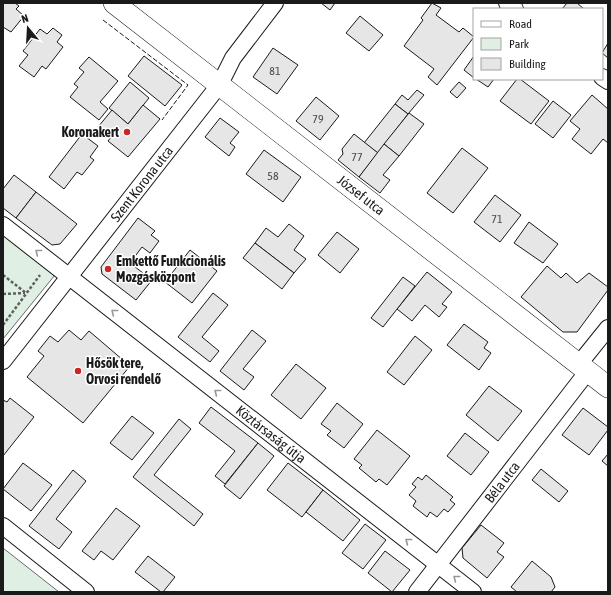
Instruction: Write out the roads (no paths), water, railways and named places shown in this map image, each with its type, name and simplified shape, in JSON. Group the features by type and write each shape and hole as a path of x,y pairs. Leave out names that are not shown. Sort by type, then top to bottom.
{"street":[{"name":"József utca","path":"114,3 608,387"},
{"name":"Szent Korona utca","path":"3,361 220,84 233,58 275,3"},
{"name":"Köztársaság útja","path":"3,225 473,592"},
{"name":"Béla utca","path":"417,592 584,368 608,328"},
{"path":"3,526 86,592"}],"place":[{"name":"Koronakert","path":"127,132"},
{"name":"Emkettő Funkcionális Mozgásközpont","path":"108,269"},
{"name":"Hősök tere, Orvosi rendelő","path":"78,371"}]}
